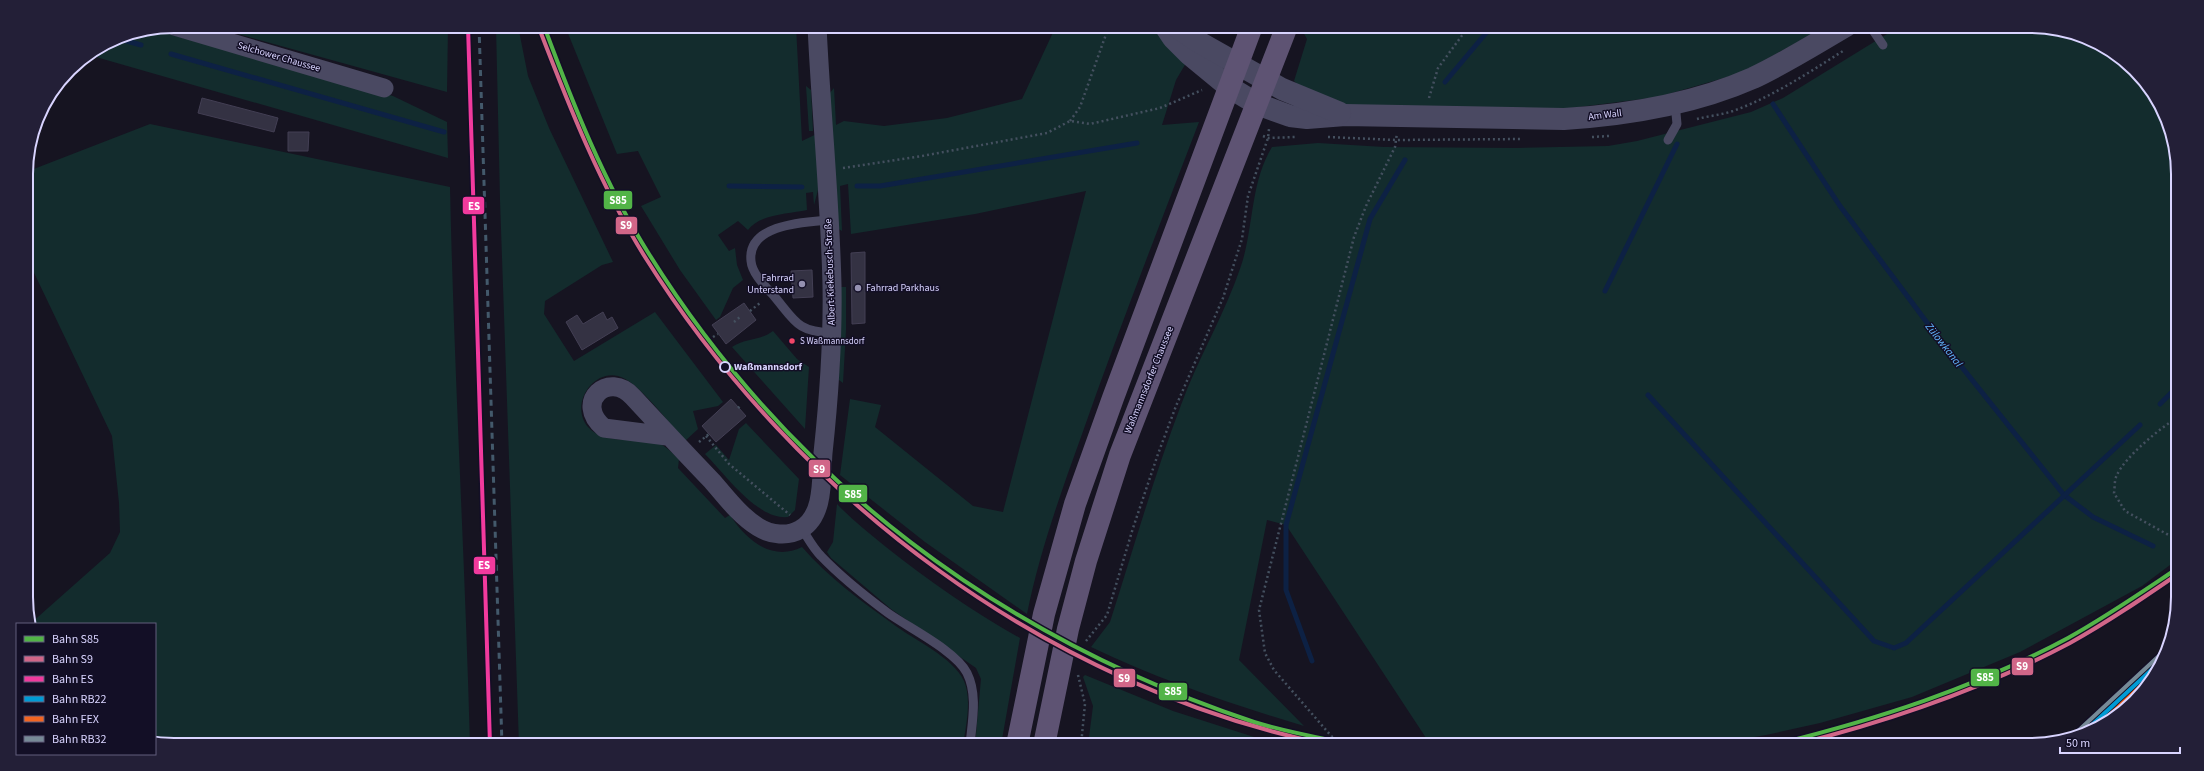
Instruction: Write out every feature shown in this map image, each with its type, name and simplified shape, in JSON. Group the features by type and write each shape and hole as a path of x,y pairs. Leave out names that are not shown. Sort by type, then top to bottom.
{"main road":[{"path":"1018,738 1044,614 1061,552 1091,458 1229,87 1237,63 1240,33"},
{"name":"Waßmannsdorfer Chaussee","path":"1046,738 1070,665 1068,629 1088,554 1136,410 1188,283 1284,33"}],"street":[{"name":"Selchower Chaussee","path":"198,33 384,88"},
{"name":"Albert-Kiekebusch-Straße","path":"797,522 812,518 818,505 830,387 832,333 828,220 817,33"},
{"name":"Am Wall","path":"1160,33 1184,49 1229,87 1257,104 1290,116 1307,118 1345,115 1428,118 1564,119 1606,116 1675,103 1727,88 1753,78 1798,55 1834,33"},
{"name":"Am Wall","path":"1185,33 1197,41 1307,101 1345,115"},
{"path":"668,436 743,515 758,527 773,534 786,534 797,522"}],"lane":[{"path":"1875,33 1883,44"},
{"path":"1668,140 1677,124 1675,103"},
{"path":"828,220 783,226 768,232 753,247 751,261 756,274 797,323 810,332 832,333"},
{"path":"797,522 820,555 846,579 889,613 958,660 967,673 972,688 974,711 971,738"}],"path":[{"path":"825,170 922,156 1047,133 1070,122 1080,107 1106,33"},
{"path":"1428,118 1429,96 1438,68 1464,33"},
{"path":"1750,104 1782,88 1848,48"},
{"path":"1198,85 1202,89 1204,97"},
{"path":"1070,122 1090,124 1160,108 1202,89"},
{"path":"1333,738 1274,670 1265,653 1259,610 1354,238 1366,206 1395,147 1398,117"},
{"path":"1085,647 1086,640 1107,615 1133,528 1158,454 1223,298 1242,239 1249,190 1268,138"},
{"path":"750,311 760,303"},
{"path":"734,322 740,317"},
{"path":"713,337 718,334"},
{"path":"738,408 741,405"},
{"path":"2171,422 2163,426 2132,456 2117,475 2114,494 2125,511 2171,536"},
{"path":"706,436 729,464 797,522"},
{"path":"1070,665 1080,682 1085,704 1082,738"}],"green space":[{"path":"165,33 393,96 447,122 448,158 96,57 103,52 129,40"},
{"path":"234,33 448,33 447,92"},
{"path":"496,33 519,33 528,76 549,128 613,262 602,265 545,301 544,314 574,361 655,312 723,402 718,406 693,411 698,429 685,441 644,394 635,386 626,379 618,376 608,376 599,378 592,384 586,391 582,400 581,409 583,419 588,427 603,437 651,442 665,447 679,459 678,468 725,518 730,515 736,524 752,540 770,550 780,552 791,551 802,547 834,578 857,597 951,664 959,672 964,681 968,696 968,713 964,738 519,738 500,200"},
{"path":"568,33 796,33 802,141 831,127 829,94 834,88 836,125 844,121 884,126 947,118 1022,99 1053,33 1204,33 1176,80 1162,125 1199,122 1124,318 1065,481 1044,547 1027,614 925,542 840,475 850,399 881,405 875,427 973,506 1003,512 1086,191 975,214 851,234 848,184 840,186 842,231 837,228 835,187 818,190 814,205 813,192 806,193 807,210 767,218 759,221 748,230 738,221 718,235 729,251 735,248 737,265 743,280 733,288 720,317 716,320 680,270 641,206 661,197 638,151 617,154"},
{"path":"1304,33 1814,33 1741,73 1658,97 1563,109 1351,105 1328,100 1313,94 1299,86 1294,81 1307,39"},
{"path":"1889,33 2039,33 2058,36 2075,40 2100,52 2116,62 2130,74 2142,88 2152,104 2164,129 2171,165 2171,564 2142,586 2020,652 1912,697 1820,723 1749,738 1426,738 1286,525 1267,520 1239,660 1304,726 1169,681 1091,647 1110,622 1171,432 1195,370 1235,284 1245,251 1260,175 1272,147 1318,143 1384,147 1517,148 1608,146 1637,141 1751,112 1783,98"},
{"path":"806,86 811,90 813,131 809,131"},
{"path":"150,124 450,187 470,738 156,737 156,623 36,623 35,620 110,553 120,532 119,503 112,436 33,271 33,169"},
{"path":"841,287 846,287 846,330 843,383 839,380"},
{"path":"773,331 797,359 809,367 805,429 732,347"},
{"path":"746,423 799,479 795,510 788,517 776,516 753,504 732,484 705,454 716,445 729,460 739,429"},
{"path":"837,504 886,547 918,571 951,595 1020,638 1002,738 976,738 981,679 976,668 891,609 831,558 827,552 833,542"},
{"path":"1085,675 1173,711 1257,738 1089,738 1093,706 1083,677"}],"building":[{"path":"202,98 278,118 274,132 198,113"},
{"path":"288,132 309,132 308,151 288,151"},
{"name":"Fahrrad Parkhaus","path":"865,252 865,323 852,324 851,253"},
{"name":"Fahrrad Unterstand","path":"812,270 813,297 793,298 791,271"},
{"path":"744,303 756,320 726,344 712,325"},
{"path":"603,312 607,320 612,317 618,328 582,350 566,322 577,315 583,324"},
{"path":"731,399 746,416 716,442 702,426"}],"waterway":[{"path":"1445,82 1486,33"},
{"path":"127,41 141,45"},
{"path":"171,54 444,132"},
{"name":"Zülowkanal","path":"1773,104 1840,206 1937,336 2064,495 2093,517 2153,546"},
{"path":"857,186 880,186 1137,143"},
{"path":"1605,291 1677,144"},
{"path":"1312,661 1286,590 1286,525 1370,219 1405,160"},
{"path":"729,186 802,187"},
{"path":"2160,404 2171,393"},
{"path":"1648,395 1874,641 1894,648 1906,643 2140,425"}],"railway":[{"path":"479,33 502,738"}],"rail line":[{"name":"ES","path":"468,33 490,738"},
{"name":"S9","path":"541,33 586,145 614,202 645,257 706,345 776,427 854,502 938,570 1029,629 1125,678 1225,717 1303,738"},
{"name":"S85","path":"547,33 590,143 618,199 649,254 705,336 768,411 836,480 910,542 989,597 1073,645 1161,687 1266,726 1320,738"},
{"name":"S85","path":"1800,738 1849,725 1924,701 2033,656 2082,630 2171,573"},
{"name":"S9","path":"1822,738 1935,702 1970,689 2037,660 2084,635 2125,610 2171,579"},
{"name":"RB32","path":"2081,728 2156,658"},
{"name":"RB22","path":"2096,721 2149,672"},
{"name":"FEX","path":"2119,706 2134,693"}],"place":[{"name":"Fahrrad Unterstand","path":"802,284"},
{"name":"Fahrrad Parkhaus","path":"858,288"},
{"name":"S Waßmannsdorf","path":"792,341"},
{"name":"Waßmannsdorf","path":"725,367"}]}
